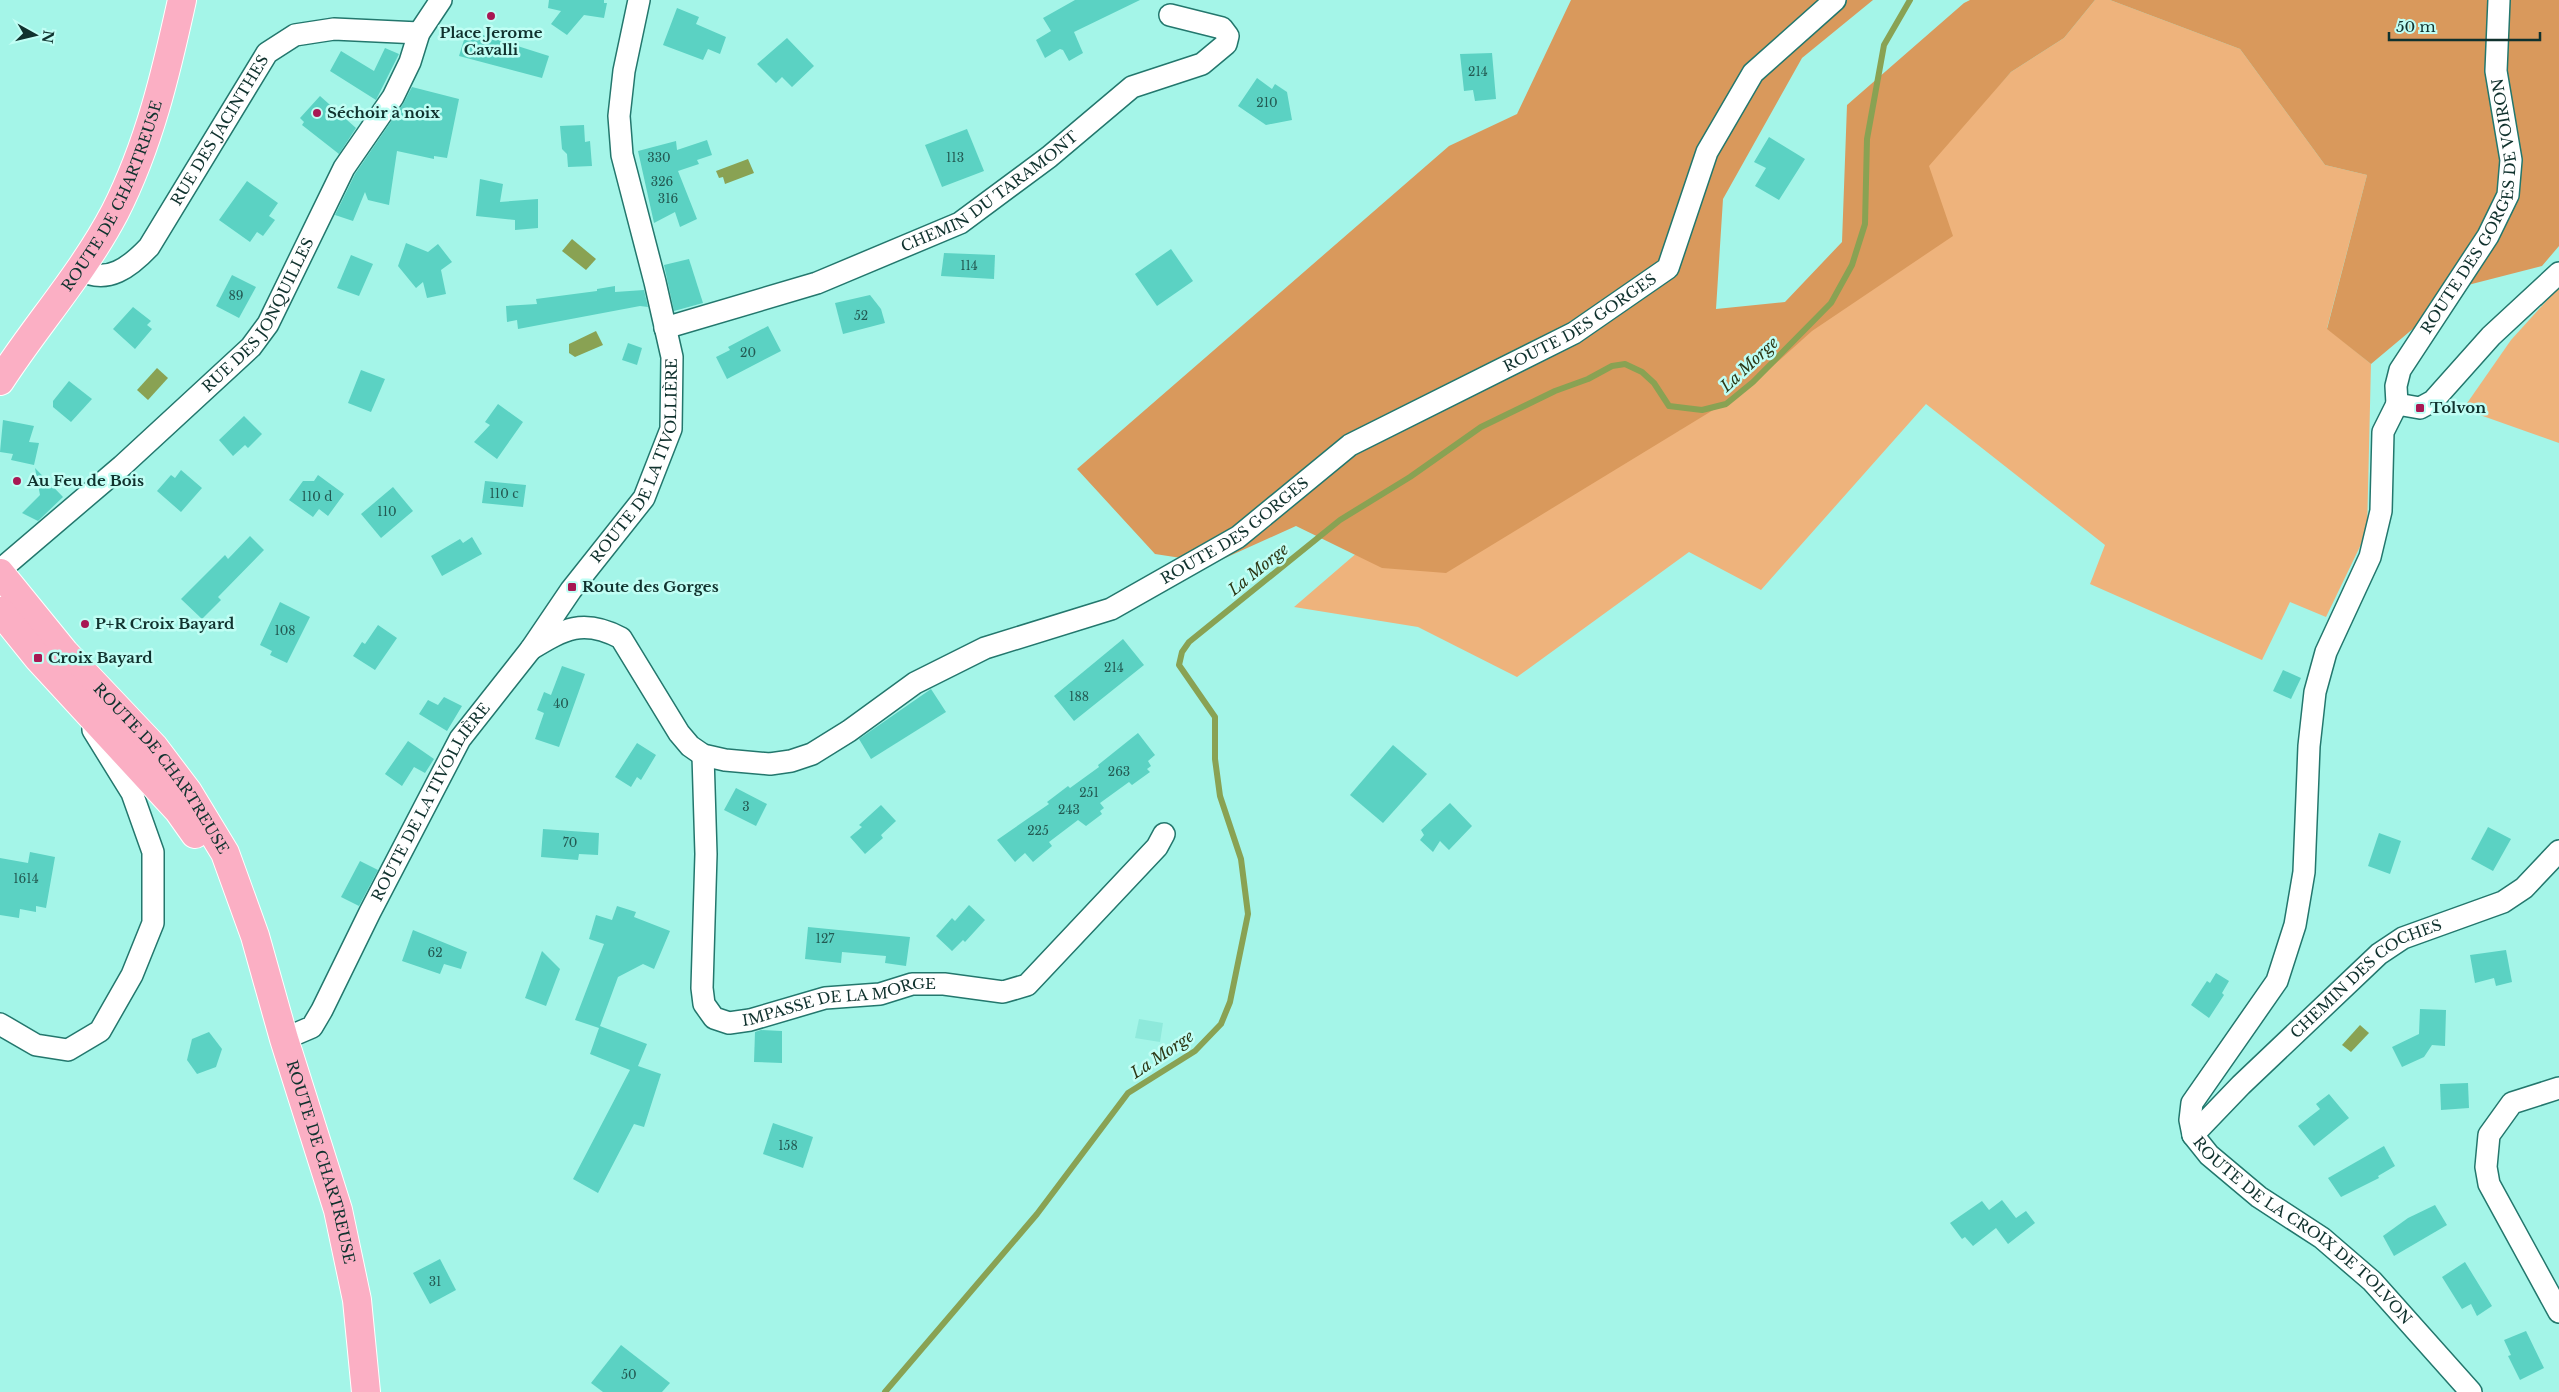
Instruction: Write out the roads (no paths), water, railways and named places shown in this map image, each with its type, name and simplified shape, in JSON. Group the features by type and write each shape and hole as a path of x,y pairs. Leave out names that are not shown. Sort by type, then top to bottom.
{"main road":[{"name":"ROUTE DE CHARTREUSE","path":"1,383 80,269 114,214 132,176 150,128 182,0"},
{"name":"ROUTE DE CHARTREUSE","path":"0,571 65,653 154,747 188,792 225,853 255,936 284,1039 338,1210 356,1300 366,1392"},
{"name":"ROUTE DE CHARTREUSE","path":"0,611 72,696 178,810 214,862 255,936"}],"street":[{"name":"RUE DES JONQUILLES","path":"0,571 122,466 251,347 268,324 344,168 393,97 410,62 419,34 441,0"},
{"name":"ROUTE DE LA TIVOLLIÈRE","path":"284,1039 312,1027 460,739 531,649 571,590 644,498 671,429 672,357 622,155 619,116 624,72 639,0"},
{"name":"ROUTE DES GORGES","path":"703,755 748,763 791,761 812,754 849,731 915,683 985,648 1111,609 1238,537 1350,445 1574,333 1668,268 1708,152 1753,73 1835,0"},
{"name":"ROUTE DES GORGES DE VOIRON","path":"2397,404 2396,386 2400,370 2488,236 2508,195 2511,160 2496,71 2499,0"},
{"name":"CHEMIN DU TARAMONT","path":"665,328 818,283 960,223 1049,157 1132,87 1202,64 1226,44 1228,36 1222,28 1170,15"},
{"name":"RUE DES JACINTHES","path":"80,269 88,274 115,275 134,264 150,247 267,53 295,35 334,29 419,34"},
{"path":"2397,404 2420,408 2433,401 2491,336 2559,273"},
{"name":"ROUTE DE LA CROIX DE TOLVON","path":"2397,404 2383,432 2381,511 2370,557 2326,652 2315,692 2309,746 2304,872 2295,926 2277,981 2192,1103 2190,1120 2193,1135 2209,1155 2259,1197 2322,1238 2372,1281 2471,1392"},
{"path":"531,649 561,630 576,628 606,630 621,638 679,733 690,746 703,755"},
{"path":"0,1024 36,1045 68,1050 100,1032 132,975 154,923 153,852 132,793 72,696 65,653"},
{"name":"IMPASSE DE LA MORGE","path":"703,755 706,854 702,988 704,1004 714,1018 729,1023 750,1020 825,998 880,994 912,984 944,984 1003,992 1027,985 1157,847 1164,834"},
{"name":"CHEMIN DES COCHES","path":"2193,1135 2241,1085 2379,954 2403,938 2503,902 2524,888 2559,851"},
{"path":"2559,1088 2512,1103 2489,1135 2486,1167 2489,1184 2559,1312"}],"waterway":[{"name":"La Morge","path":"885,1392 1037,1214 1128,1093 1195,1051 1221,1024 1230,1002 1248,914 1241,859 1220,796 1215,759 1215,717 1179,665 1182,652 1189,642 1340,520 1410,477 1481,427 1555,391 1588,379 1612,366 1625,364 1642,372 1654,383 1669,406 1702,410 1726,404 1753,382 1831,303 1852,265 1865,224 1867,139 1884,45 1910,0"}],"place":[{"name":"Place Jerome Cavalli","path":"491,16"},
{"name":"Séchoir à noix","path":"317,113"},
{"name":"Tolvon","path":"2420,408"},
{"name":"Au Feu de Bois","path":"17,481"},
{"name":"Route des Gorges","path":"572,587"},
{"name":"P+R Croix Bayard","path":"85,624"},
{"name":"Croix Bayard","path":"38,658"}]}
